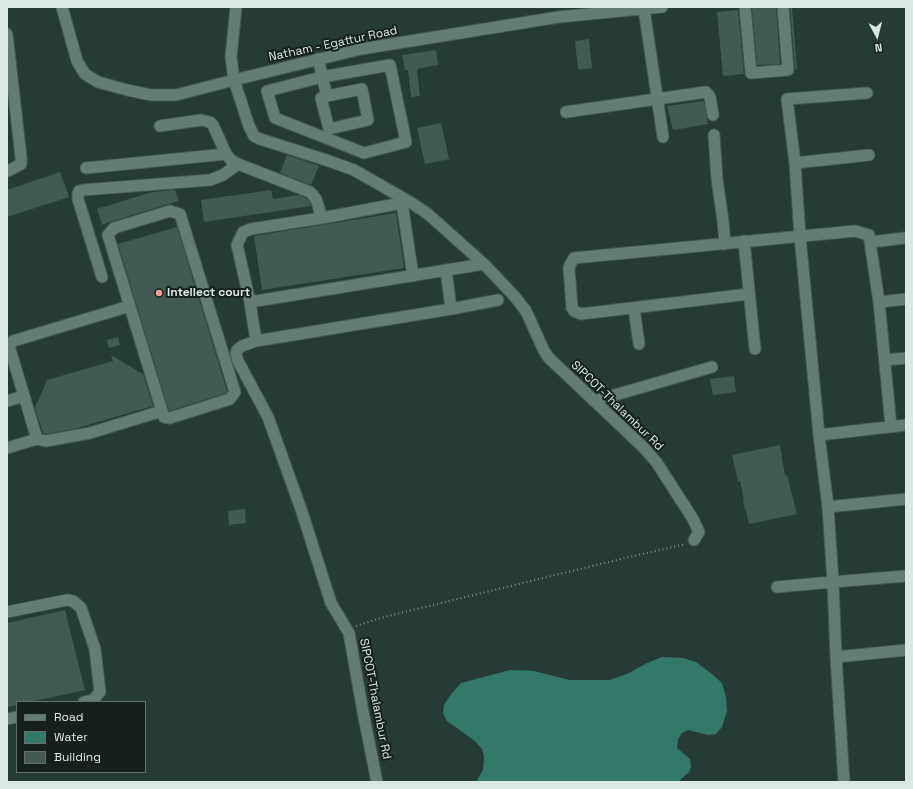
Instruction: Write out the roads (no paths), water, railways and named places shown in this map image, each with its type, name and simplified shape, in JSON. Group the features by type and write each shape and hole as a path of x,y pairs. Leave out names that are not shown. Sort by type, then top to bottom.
{"street":[{"name":"Natham - Egattur Road","path":"62,7 77,61 86,74 98,82 127,90 150,94 176,95 361,49 559,17 662,7"},
{"name":"SIPCOT-Thalambur Rd","path":"236,7 231,57 234,80 249,126 254,136 354,170 428,214 484,264 526,310 544,351 549,358 644,448 657,463 693,519 699,532 694,540"},
{"path":"745,7 751,73 788,70 783,7"},
{"path":"639,9 658,99 663,137"},
{"path":"7,34 21,157 21,164 7,171"},
{"path":"318,59 327,96"},
{"path":"390,65 406,142 364,153 275,118 267,91 322,77 390,65"},
{"path":"362,89 368,120 328,129 322,98 327,96 362,89"},
{"path":"566,112 706,92 710,97 713,115"},
{"path":"844,782 836,657 834,582 828,507 819,435 800,236 795,163 787,99 867,93"},
{"path":"160,126 201,120 210,122 213,125 226,154 231,160 310,192 316,199 322,218"},
{"path":"714,135 717,179 725,244"},
{"path":"86,168 226,154"},
{"path":"795,163 869,156"},
{"path":"102,277 78,199 79,191 210,180 223,175 238,164"},
{"path":"413,276 402,203 322,218 251,229 243,232 237,245 250,302 256,341 498,300"},
{"path":"170,211 180,214 235,392 230,399 170,418 164,417 162,412 108,235 114,228 170,211"},
{"path":"749,294 581,314 574,311 572,308 569,268 570,263 574,258 855,231 869,235 879,302 891,426"},
{"path":"871,242 904,238"},
{"path":"744,241 755,349"},
{"path":"250,302 484,264"},
{"path":"446,270 451,309"},
{"path":"879,302 906,299"},
{"path":"37,439 9,346 13,341 130,306"},
{"path":"634,308 639,344"},
{"name":"SIPCOT-Thalambur Rd","path":"256,341 242,346 237,350 236,354 238,361 268,417 302,512 331,603 349,633 377,782"},
{"path":"885,360 906,358"},
{"path":"594,401 712,367"},
{"path":"7,401 24,396"},
{"path":"7,448 37,439 46,441 90,433 162,412"},
{"path":"819,435 906,425"},
{"path":"828,507 906,499"},
{"path":"777,587 906,576"},
{"path":"7,612 67,600 73,601 81,608 95,649 100,692 93,700 88,701"},
{"path":"836,657 906,650"}],"water":[{"path":"662,657 683,658 696,662 722,683 726,697 727,711 722,727 716,734 708,735 688,730 682,733 678,739 677,748 690,759 691,766 689,772 678,782 476,782 483,770 484,757 482,749 475,741 447,721 443,713 444,705 461,683 510,670 534,671 570,680 610,680 629,673"}],"place":[{"name":"Intellect court","path":"159,293"}]}
